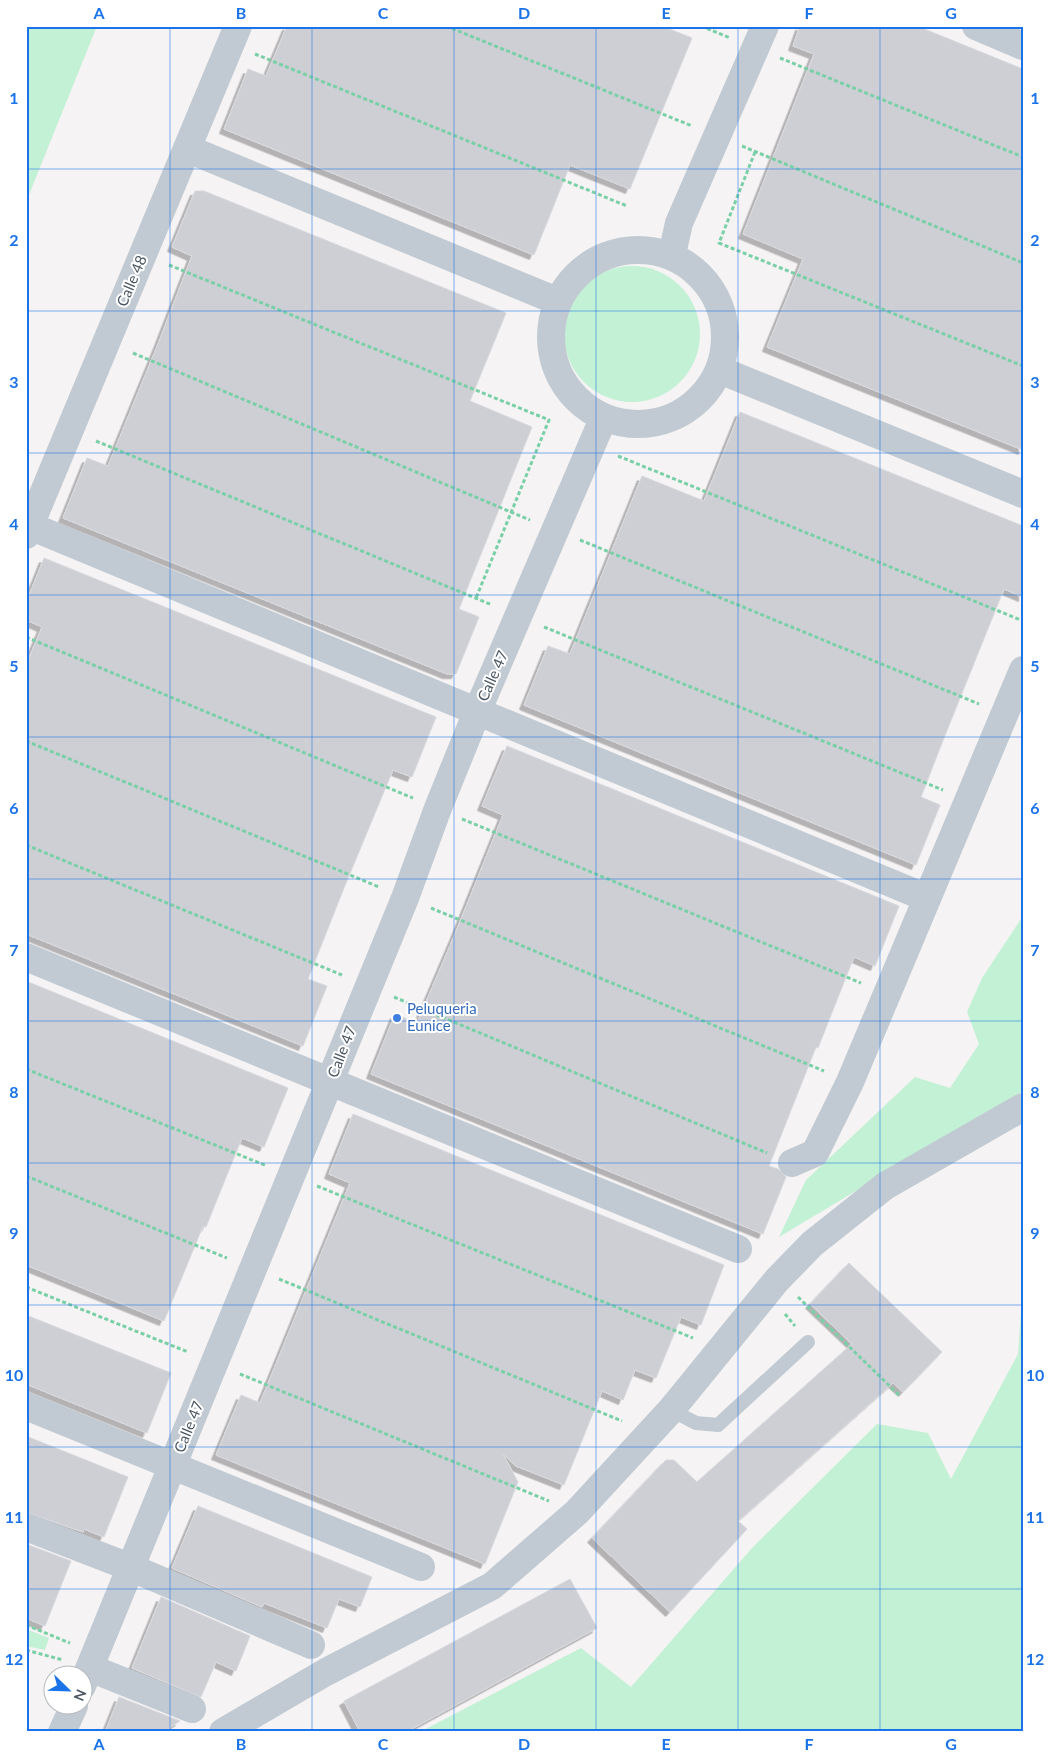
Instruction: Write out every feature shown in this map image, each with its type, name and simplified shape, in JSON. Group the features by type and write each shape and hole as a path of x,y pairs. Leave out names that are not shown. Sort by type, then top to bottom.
{"street":[{"path":"976,26 1023,46"},
{"name":"Calle 48","path":"28,531 234,36"},
{"path":"672,254 679,223 760,37"},
{"path":"188,149 557,301"},
{"path":"627,248 672,254 708,282 719,308 726,325 720,370 692,407 650,426 603,419 567,391 550,347 557,301 585,265 627,248"},
{"path":"720,370 1023,494"},
{"name":"Calle 47","path":"91,1666 253,1268 331,1082 477,712 603,419"},
{"path":"28,531 477,712 927,898"},
{"path":"792,1163 815,1153 850,1082 1023,670"},
{"path":"26,957 738,1250"},
{"path":"222,1732 326,1672 492,1586 577,1512 671,1410 776,1280 812,1244 885,1186 1023,1107"},
{"path":"26,1406 421,1567"},
{"path":"26,1527 132,1568 311,1645"},
{"path":"92,1670 192,1709"},
{"path":"62,1732 69,1716"}],"lane":[{"path":"671,1410 696,1423 718,1426 808,1342"}],"path":[{"path":"701,26 760,37 1023,157"},
{"path":"234,36 627,206"},
{"path":"755,152 719,243 1023,366"},
{"path":"143,254 549,420 476,598"},
{"path":"591,444 1023,621"},
{"path":"26,741 850,1082"},
{"path":"26,845 792,1163"},
{"path":"26,1069 720,1349"},
{"path":"26,1176 650,1433"},
{"path":"26,1286 577,1512"},
{"path":"797,1296 899,1395"},
{"path":"782,1310 808,1342"},
{"path":"26,1625 86,1666"},
{"path":"26,1650 80,1666"}],"green space":[{"path":"26,26 97,26 26,202"},
{"path":"632,266 658,271 670,277 680,286 689,296 695,308 700,334 695,360 689,372 680,382 670,391 658,397 632,402 606,397 594,391 584,382 575,372 569,360 564,334 569,308 575,296 584,286 594,277 606,271"},
{"path":"1023,916 1023,1091 779,1237 806,1180 915,1077 950,1088 979,1044 967,1012 982,978"},
{"path":"1023,1284 1023,1732 420,1732 581,1648 631,1687 752,1548 877,1424 928,1433 951,1479 1018,1354"},
{"path":"26,1629 49,1638 45,1650 26,1646"}],"building":[{"path":"287,26 662,26 692,38 630,189 570,165 534,255 224,129 248,69 266,76"},
{"path":"800,26 917,26 1023,69 1023,450 767,347 803,259 743,234 814,54 793,46"},
{"path":"195,191 204,191 506,313 470,401 532,427 459,609 479,617 456,674 447,674 63,518 87,458 108,466 158,344 192,256 172,247"},
{"path":"740,412 1023,526 1023,597 1004,589 944,738 921,797 940,805 916,865 524,705 548,646 570,654 642,476 704,501"},
{"path":"44,558 436,717 412,777 393,770 344,888 308,979 327,986 303,1046 26,934 26,665 42,627 26,620 26,603"},
{"path":"507,746 899,906 875,966 854,957 818,1048 816,1047 769,1166 778,1169 786,1177 763,1234 371,1074 395,1014 417,1023 455,934 503,815 482,806"},
{"path":"26,981 288,1088 264,1147 242,1138 206,1227 203,1226 164,1321 26,1265"},
{"path":"353,1114 724,1265 701,1325 681,1317 656,1378 635,1370 623,1400 602,1391 564,1485 516,1466 503,1454 518,1482 485,1564 216,1455 241,1395 260,1403 350,1183 329,1174"},
{"path":"849,1263 942,1352 903,1392 893,1383 738,1521 747,1529 670,1612 592,1538 666,1460 674,1460 697,1482 852,1344 810,1304"},
{"path":"26,1315 171,1373 147,1433 26,1384"},
{"path":"26,1436 128,1477 104,1537 84,1529 83,1532 26,1512"},
{"path":"198,1506 372,1577 360,1607 339,1599 327,1628 264,1603 262,1607 172,1568"},
{"path":"26,1544 71,1561 45,1626 26,1618"},
{"path":"570,1579 597,1628 406,1732 360,1732 344,1701"},
{"path":"161,1597 250,1636 236,1671 216,1662 201,1697 132,1668"},
{"path":"119,1697 180,1721 163,1732 105,1732"}],"place":[{"name":"Peluqueria Eunice","path":"397,1018"}]}
